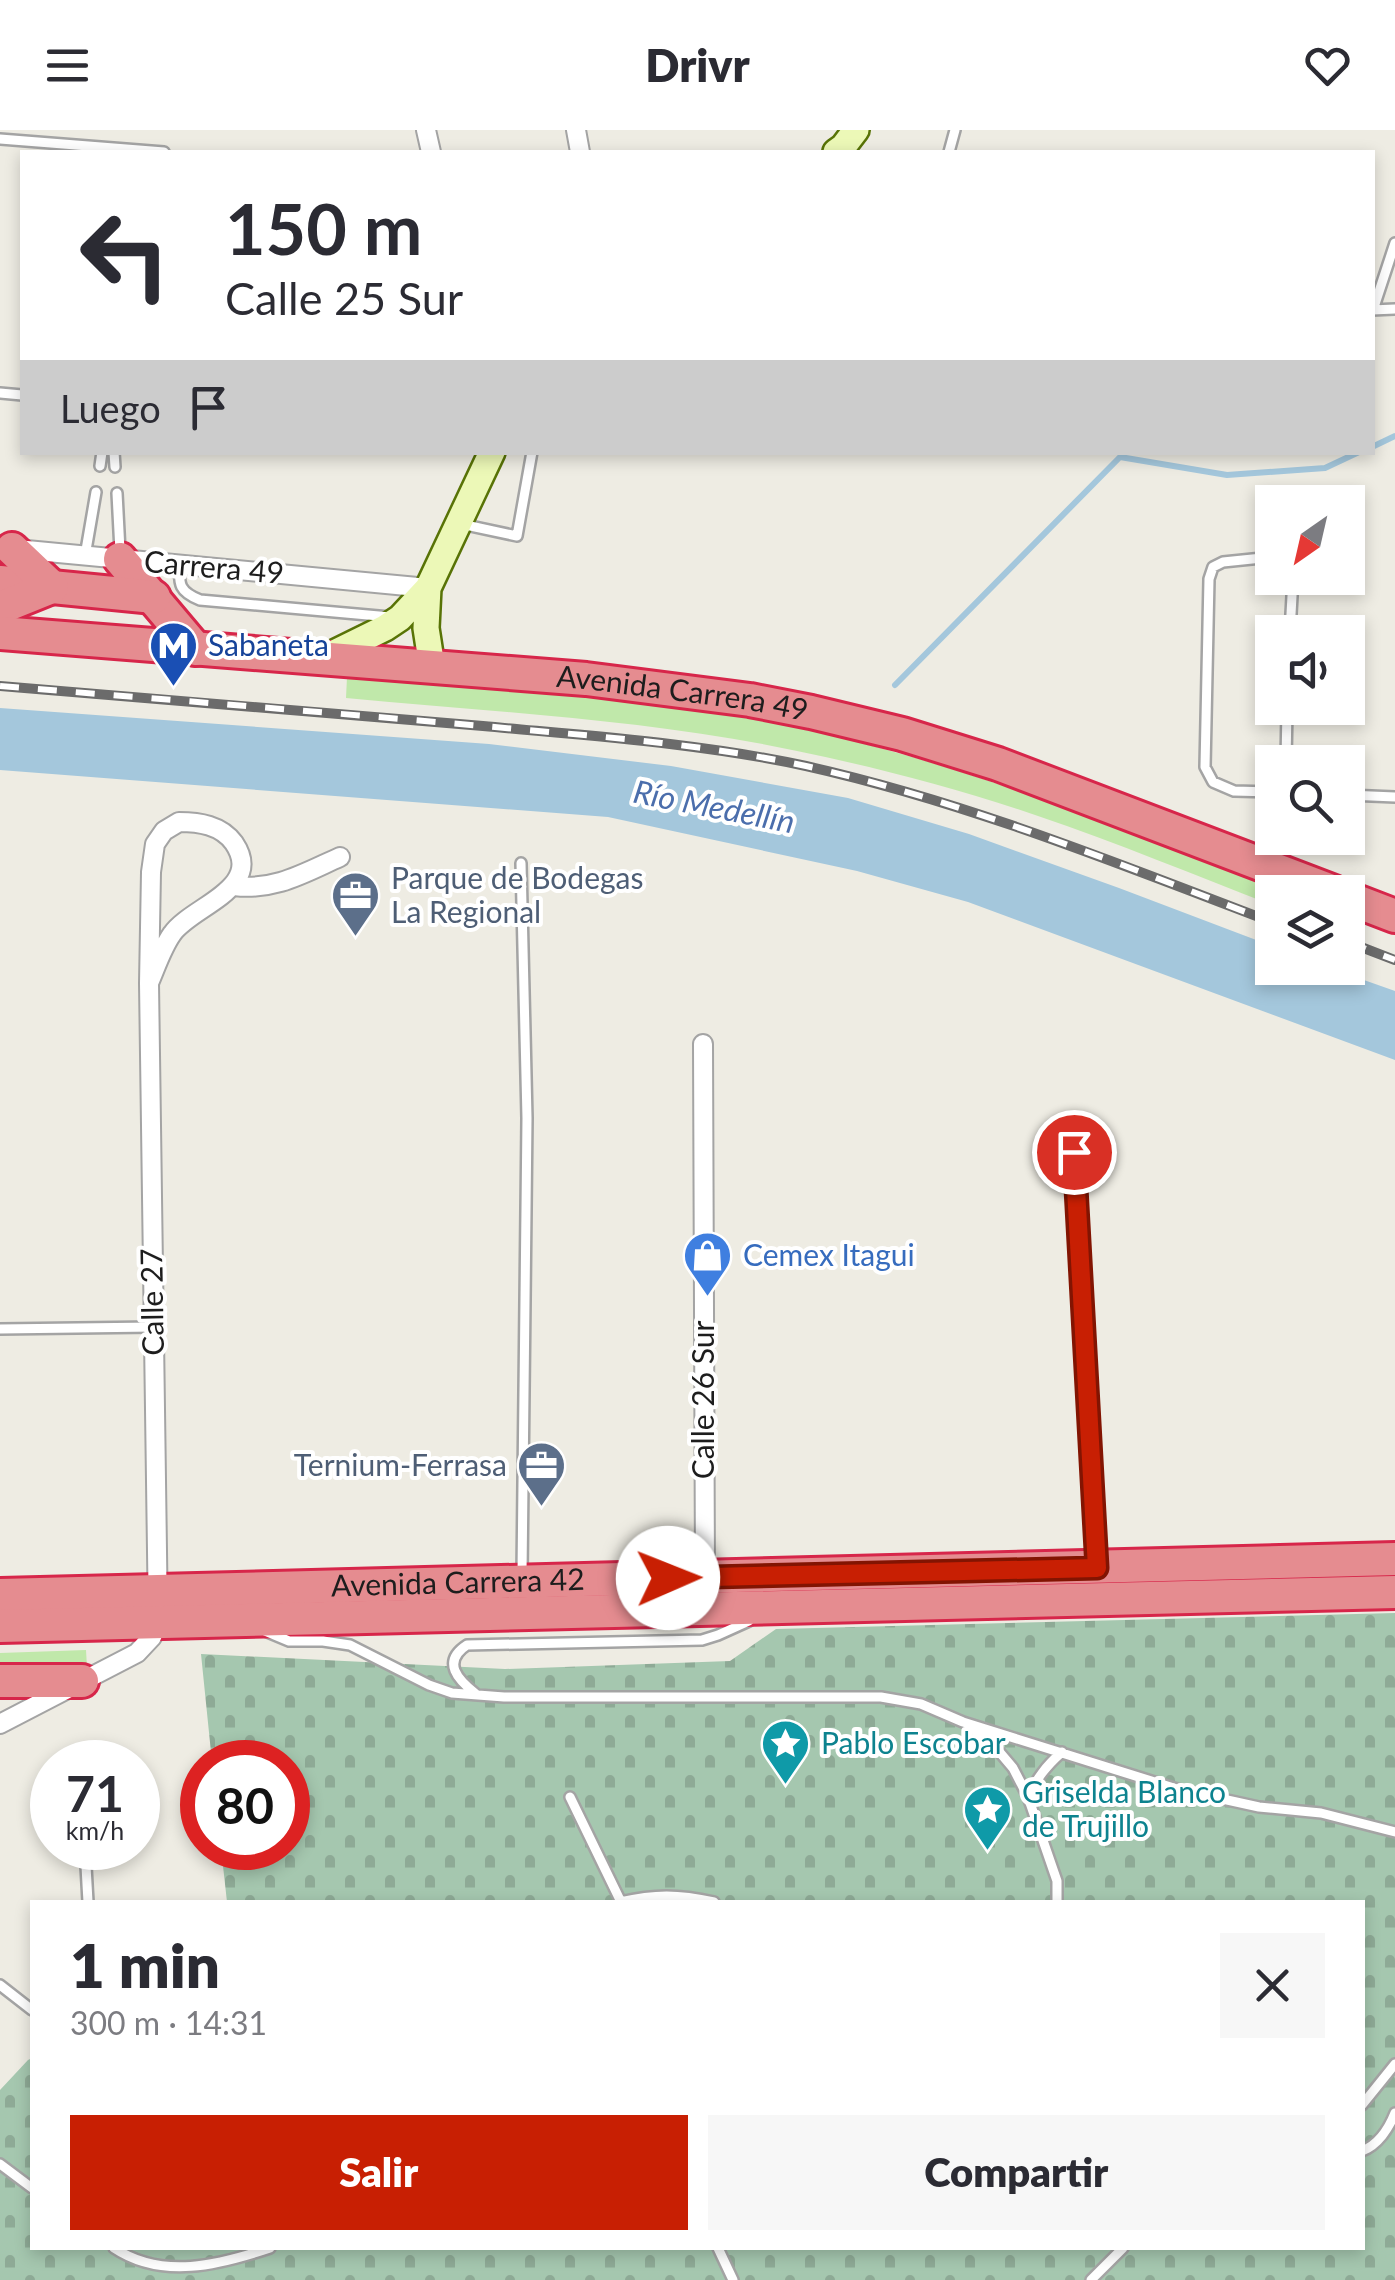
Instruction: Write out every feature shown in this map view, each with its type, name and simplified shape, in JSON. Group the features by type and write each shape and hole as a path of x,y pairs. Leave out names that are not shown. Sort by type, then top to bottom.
{"highway":[{"path":"6,548 52,587"},
{"path":"120,559 196,648"},
{"path":"0,582 154,597"},
{"path":"0,608 52,587"},
{"name":"Avenida Carrera 49","path":"0,633 668,688 750,700 902,734 998,764 1289,875"},
{"path":"1365,905 1395,916"},
{"name":"Avenida Carrera 42","path":"0,1626 158,1606 522,1582 1395,1560"},
{"path":"906,1572 1010,1603"},
{"name":"Avenida Carrera 42","path":"0,1594 158,1606 228,1620 1395,1592"},
{"path":"0,1682 82,1681"}],"street":[{"path":"839,150 856,130"},
{"path":"432,667 427,599 491,455"},
{"name":"Carrera 49","path":"6,548 180,564 427,599"},
{"path":"322,658 369,637 427,599"},
{"name":"Calle 27","path":"149,983 172,934 202,906 223,897 240,873 241,860 234,842 201,822 179,822 164,831 155,844 151,872 149,983 158,1606"},
{"name":"Calle 27","path":"234,886 279,884 340,857"},
{"name":"Calle 26 Sur","path":"703,1044 705,1577"},
{"path":"1074,1152 1097,1568"},
{"path":"0,1724 137,1653 152,1637 158,1606"}],"lane":[{"path":"0,139 114,150"},
{"path":"1375,304 1395,243"},
{"path":"100,466 102,455"},
{"path":"114,455 115,467"},
{"path":"458,523 518,536 532,455"},
{"path":"85,556 96,492"},
{"path":"117,493 120,559"},
{"path":"1255,559 1223,562 1213,567 1209,578 1205,767 1212,782 1234,791 1255,792"},
{"path":"180,564 178,581 187,594 200,600 400,618"},
{"path":"1365,796 1395,797"},
{"path":"521,863 528,1118 522,1582"},
{"path":"0,1329 154,1327"},
{"path":"478,1695 455,1674 458,1651 467,1646 702,1640 776,1608"},
{"path":"228,1620 289,1641 350,1645 452,1692 882,1697 921,1704 963,1722 1216,1798 1321,1813 1395,1832"},
{"path":"963,1722 991,1742 1013,1768 1028,1797 1057,1881 1057,1900"},
{"path":"1028,1797 1036,1780 1062,1752"},
{"path":"570,1797 619,1900"},
{"path":"86,1870 88,1900"},
{"path":"630,1900 658,1894 705,1900"},
{"path":"0,1985 30,2008"},
{"path":"1365,2101 1395,2064"},
{"path":"1365,2151 1389,2128 1395,2113"},
{"path":"0,2164 30,2186"},
{"path":"117,2250 130,2259 188,2268 226,2263 264,2250"},
{"path":"719,2250 732,2280"},
{"path":"1091,2280 1121,2250"}],"green space":[{"path":"347,677 562,693 670,705 776,723 907,755 1161,843 1255,880 1255,898 1038,816 949,788 797,751 573,718 346,698"},
{"path":"1395,1613 1395,2280 0,2280 0,2090 30,2059 30,2250 1365,2250 1365,1900 227,1900 223,1870 310,1870 310,1740 210,1740 201,1654 505,1669 730,1661 776,1629"},
{"path":"86,1650 87,1667 14,1669 0,1664 0,1653"}],"water":[{"name":"Río Medellín","path":"0,708 489,744 671,766 848,798 969,834 1255,940 1255,985 1365,985 1365,980 1395,991 1395,1060 968,902 857,871 608,817 0,770"}],"waterway":[{"path":"1375,446 1395,436"},
{"path":"895,685 1120,457 1227,475 1325,468 1353,455"}],"railway":[{"path":"0,686 604,737 766,758 866,781 984,816 1255,916"},
{"path":"1365,949 1395,960"}],"place":[{"name":"Sabaneta","path":"173,688"},
{"name":"Parque de Bodegas La Regional","path":"356,938"},
{"name":"Cemex Itagui","path":"708,1298"},
{"name":"Ternium-Ferrasa","path":"542,1508"},
{"name":"Pablo Escobar","path":"786,1786"},
{"name":"Griselda Blanco de Trujillo","path":"987,1852"}],"route":[{"path":"668,1578 1097,1568 1074,1152"}]}
